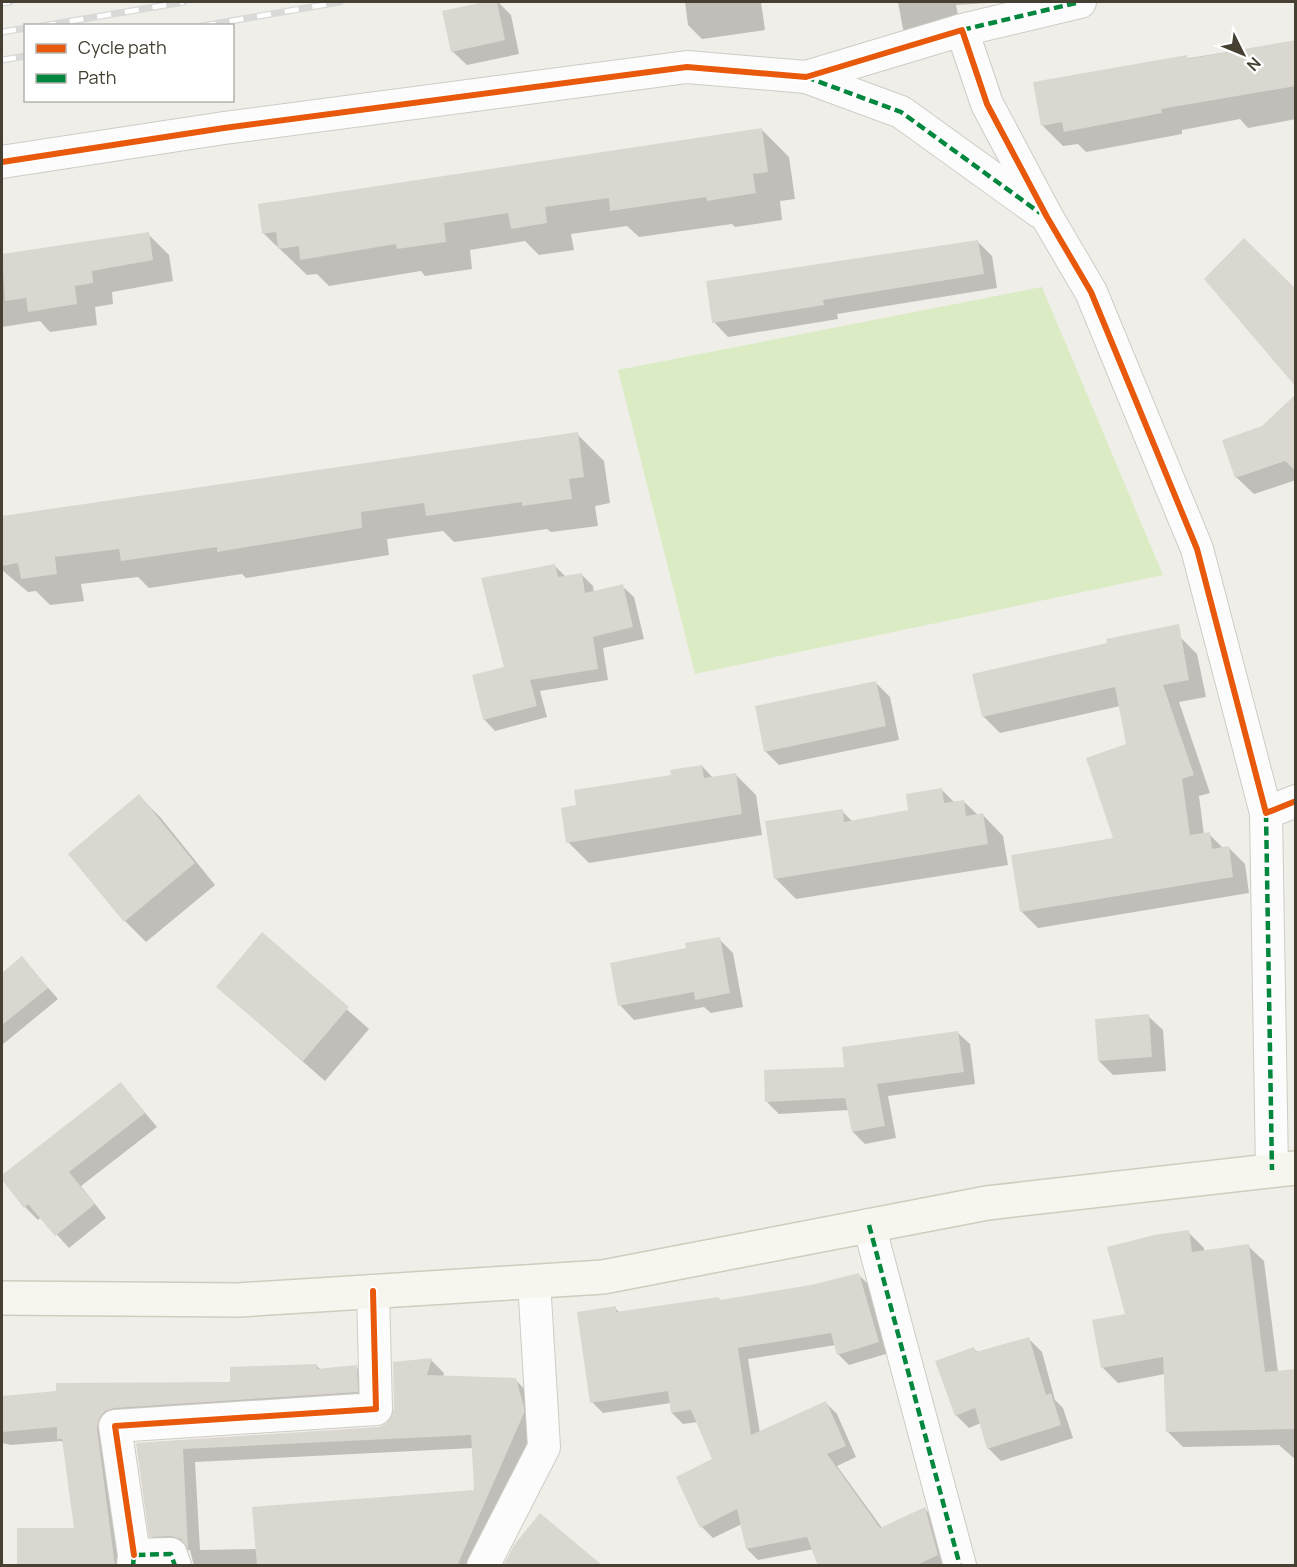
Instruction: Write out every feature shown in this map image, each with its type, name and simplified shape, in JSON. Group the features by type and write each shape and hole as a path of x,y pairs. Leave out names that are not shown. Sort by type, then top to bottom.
{"main road":[{"path":"2,1298 238,1300 603,1277 987,1203 1284,1169"}],"street":[{"path":"806,77 962,30 1080,2"},
{"path":"962,30 987,104 1047,218 1091,292 1197,549 1266,813 1284,1169"},
{"path":"2,162 224,128 687,67 806,77 901,112 971,160 1047,218"},
{"path":"1266,813 1296,801"},
{"path":"868,1225 960,1566"},
{"path":"483,1566 544,1447 534,1281"},
{"path":"175,1566 171,1554 134,1560 115,1426 376,1409 373,1292"}],"green space":[{"path":"1042,287 1163,575 695,674 618,370"}],"building":[{"path":"484,2 497,2 505,40 451,52 442,11"},
{"path":"1296,40 1296,86 1161,109 1162,113 1064,132 1062,122 1041,126 1033,82 1187,55 1188,59"},
{"path":"762,128 768,172 753,174 756,193 707,201 706,197 610,211 609,198 545,207 547,223 511,229 508,213 444,223 446,242 397,249 396,244 300,260 299,246 278,249 276,232 262,234 258,204"},
{"path":"149,232 153,260 92,271 93,283 75,286 77,304 28,312 26,298 5,301 2,254"},
{"path":"1244,238 1296,289 1296,387 1204,279"},
{"path":"978,240 984,274 823,300 824,305 712,323 706,281"},
{"path":"1296,394 1296,471 1285,461 1235,478 1222,440 1262,426"},
{"path":"578,432 584,477 569,479 572,499 522,506 522,502 426,516 424,503 361,512 362,528 217,552 217,547 121,561 119,549 55,557 57,574 21,579 18,563 2,566 2,516"},
{"path":"555,564 558,577 582,573 585,593 623,584 633,627 593,637 598,669 530,680 537,706 483,720 472,675 504,667 481,578"},
{"path":"1179,624 1189,680 1163,685 1194,775 1182,779 1190,835 1210,832 1212,849 1229,846 1233,877 1020,912 1011,855 1113,838 1086,758 1126,744 1115,687 982,717 972,674 1107,643 1106,639"},
{"path":"876,681 886,726 764,752 755,706"},
{"path":"702,765 704,778 736,773 742,814 566,843 561,808 576,805 574,790 671,775 670,770"},
{"path":"942,788 944,803 964,800 966,816 983,813 988,844 774,879 765,821 843,809 844,822 908,810 906,794"},
{"path":"139,794 195,863 124,922 68,854"},
{"path":"262,932 349,1007 303,1061 216,987"},
{"path":"720,937 730,993 695,1000 694,992 618,1006 610,963 686,948 685,943"},
{"path":"22,956 48,988 2,1025 2,973"},
{"path":"1149,1014 1152,1057 1098,1061 1095,1019"},
{"path":"958,1031 964,1072 877,1084 885,1126 852,1132 845,1098 765,1102 764,1070 844,1067 842,1047"},
{"path":"121,1082 145,1113 69,1172 95,1204 55,1236 28,1204 24,1208 2,1180 2,1175"},
{"path":"1189,1230 1192,1252 1249,1244 1265,1372 1296,1369 1296,1429 1166,1432 1163,1357 1101,1368 1092,1320 1125,1314 1107,1247 1154,1235"},
{"path":"859,1273 879,1342 837,1355 831,1333 738,1348 751,1435 826,1401 846,1446 827,1454 880,1528 925,1507 938,1555 915,1566 818,1566 807,1537 746,1549 737,1509 700,1528 676,1477 712,1459 691,1410 671,1413 668,1391 590,1403 577,1312 616,1306 616,1312 719,1297 720,1300 811,1285"},
{"path":"1029,1337 1046,1395 1051,1393 1061,1425 987,1449 975,1408 955,1416 935,1361 974,1347 976,1352"},
{"path":"432,1358 427,1375 516,1378 524,1407 524,1413 457,1566 257,1566 252,1507 474,1490 471,1435 183,1449 188,1549 181,1539 171,1536 149,1537 136,1443 378,1427 386,1424 394,1409 393,1362"},
{"path":"317,1364 317,1369 357,1365 358,1392 114,1408 105,1411 99,1418 97,1429 115,1566 17,1566 17,1528 74,1528 62,1439 57,1439 57,1427 2,1432 2,1396 56,1391 56,1383 230,1382 230,1367"},
{"path":"540,1513 603,1566 503,1566 514,1545"}],"railway":[{"path":"2,3 10,2"},
{"path":"54,24 184,2"},
{"path":"214,24 340,2"},
{"path":"2,32 24,28"},
{"path":"2,60 24,56"}],"marked path":[{"path":"962,30 1080,2"},
{"path":"806,77 901,112 1040,213"},
{"path":"1266,813 1272,1170"},
{"path":"869,1225 960,1566"},
{"path":"133,1566 134,1555 171,1554 175,1566"}],"cycle path":[{"path":"2,162 224,128 687,67 806,77 962,30 987,104 1047,217 1091,292 1197,549 1266,813 1296,801"},
{"path":"134,1555 115,1426 376,1409 373,1291"}]}
